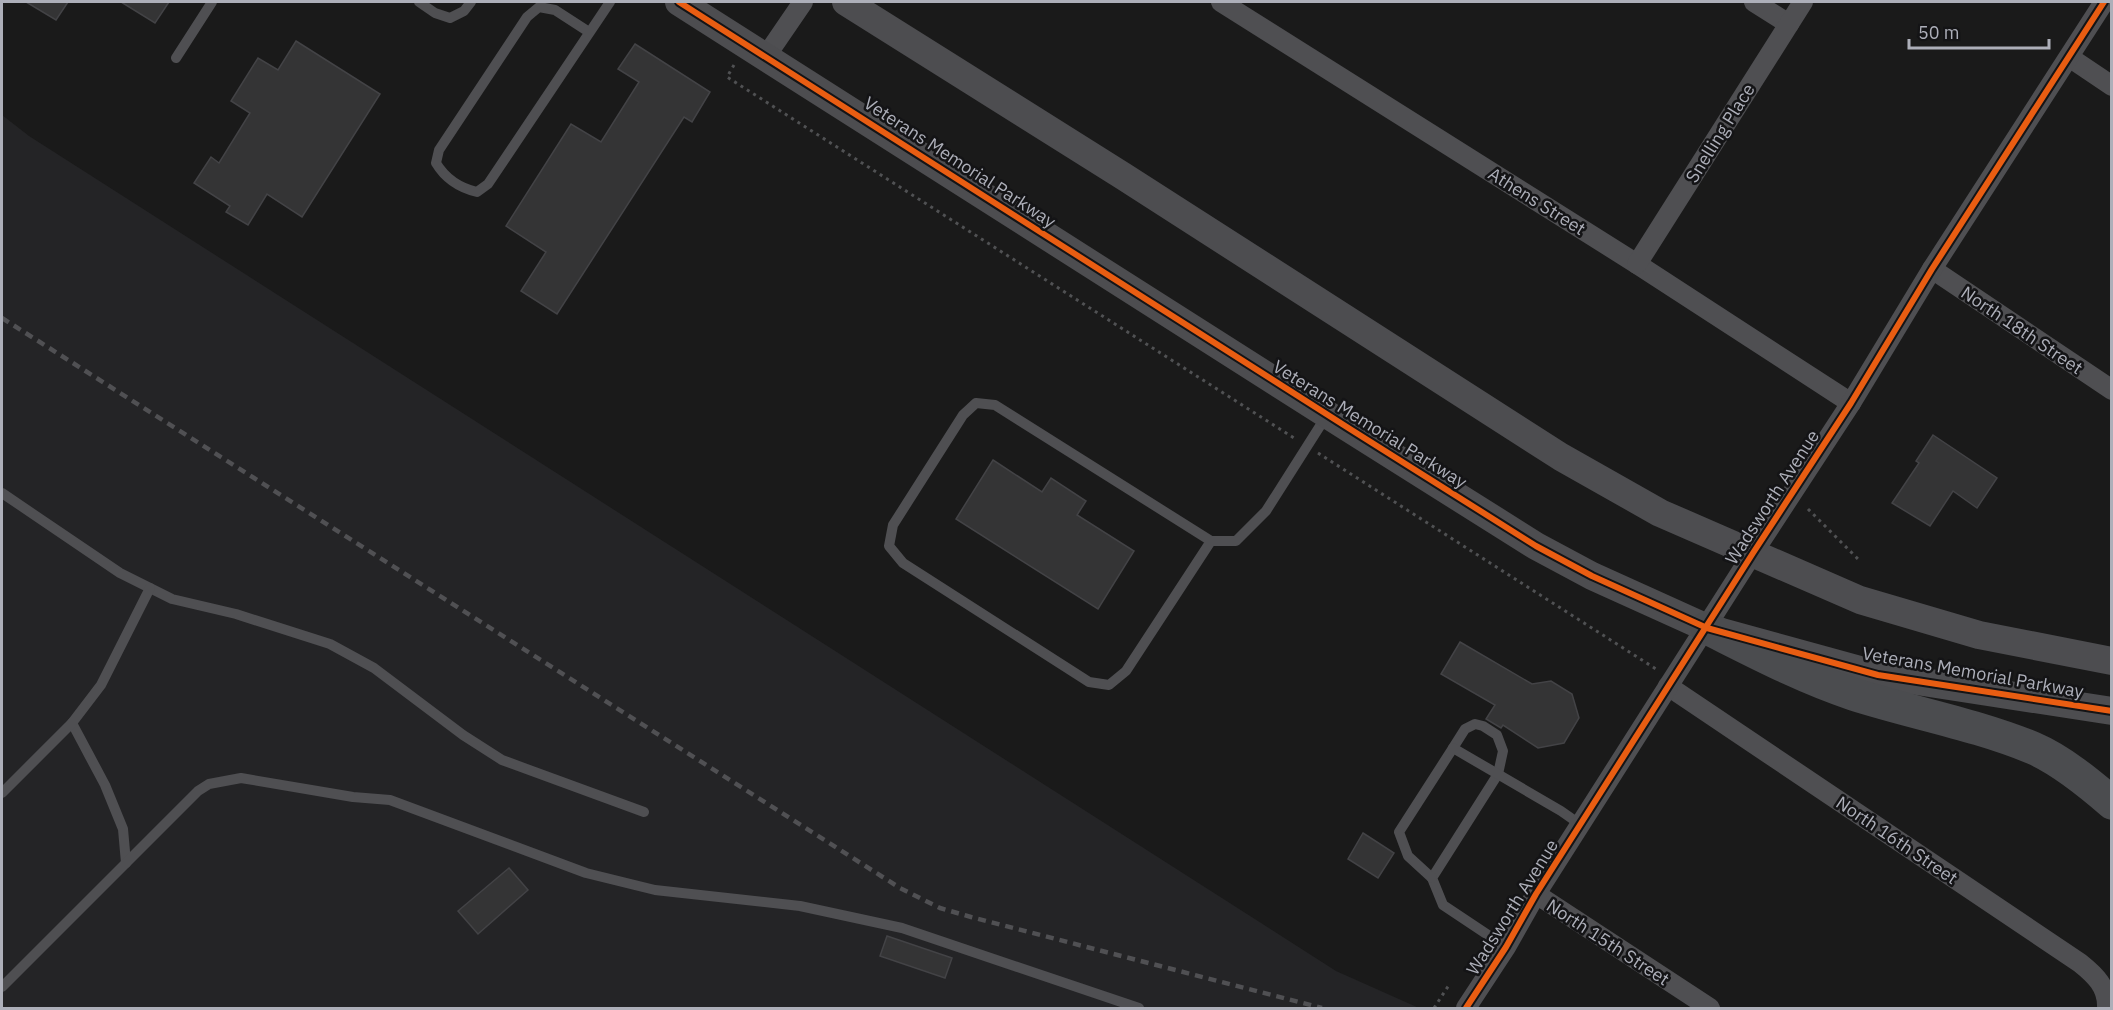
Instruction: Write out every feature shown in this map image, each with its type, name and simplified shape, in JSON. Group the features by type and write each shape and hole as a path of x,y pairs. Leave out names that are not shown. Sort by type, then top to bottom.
{"highway":[{"path":"1707,628 1802,676 1852,694 2034,748 2084,779 2112,802"}],"street":[{"name":"Veterans Memorial Parkway","path":"680,2 1536,546 1612,586 1707,628 1878,675 2112,711"},
{"path":"766,56 803,2"},
{"name":"Veterans Memorial Parkway","path":"846,2 1123,176 1561,457 1660,513 1860,600 1980,635 2112,661"},
{"name":"Athens Street","path":"1221,2 1637,264 1851,403"},
{"path":"1754,2 1789,24"},
{"name":"Snelling Place","path":"1637,264 1803,2"},
{"name":"Wadsworth Avenue","path":"1466,1008 1668,686 1851,403 1932,269 2104,2"},
{"path":"2069,57 2112,86"},
{"name":"North 18th Street","path":"1932,269 2112,390"},
{"name":"North 16th Street","path":"1668,686 2080,963 2095,975 2103,987 2108,1002 2107,1008"},
{"name":"North 15th Street","path":"1536,894 1710,1008"}],"lane":[{"path":"176,58 212,2"},
{"path":"419,2 435,13 450,18 464,11 471,2"},
{"path":"590,32 555,10 539,7 527,17 439,150 436,163 441,173 465,189 477,192 488,184 590,32 610,2"},
{"path":"1210,541 1126,671 1109,685 1089,682 903,563 889,546 893,525 963,416 976,403 995,405 1210,541 1236,541 1266,511 1327,415"},
{"path":"2,493 120,573 172,599 236,614 330,644 374,668 463,735 502,760 644,812"},
{"path":"2,793 72,723 101,685 150,588"},
{"path":"72,723 105,785 123,829 126,863"},
{"path":"1432,878 1498,774 1503,751 1497,735 1483,726 1475,724 1465,729 1399,832 1408,856 1432,878 1443,905 1506,947"},
{"path":"1453,748 1581,825"},
{"path":"2,987 198,791 210,784 241,778 390,801 586,873 655,890 800,906 902,928 1139,1008"}],"path":[{"path":"735,63 727,77 1654,668 1668,686"},
{"path":"1808,510 1858,559"},
{"path":"1434,1008 1449,985"}],"shaded area":[{"path":"2,115 29,136 1336,971 1419,1008 2,1008"}],"building":[{"path":"26,2 68,2 56,20"},
{"path":"121,2 169,2 155,23"},
{"path":"296,41 380,94 302,217 267,194 248,225 226,212 230,206 194,183 211,157 219,163 250,113 231,101 258,58 278,70"},
{"path":"635,44 710,92 692,122 684,117 557,314 521,291 546,252 506,226 571,124 601,142 639,82 618,69"},
{"path":"1933,435 1997,478 1977,508 1953,491 1930,526 1892,503 1919,463 1916,461"},
{"path":"993,460 1042,492 1051,478 1086,501 1077,515 1134,551 1098,609 956,519"},
{"path":"1460,642 1532,684 1551,681 1572,694 1579,718 1564,743 1538,748 1503,725 1501,728 1486,719 1495,705 1441,674"},
{"path":"1363,833 1394,853 1378,878 1348,859"},
{"path":"509,868 528,890 478,934 458,911"},
{"path":"887,936 952,958 945,978 880,956"}],"railway":[{"path":"2,318 900,888 940,908 971,917 1322,1008"}],"cycle path":[{"path":"679,2 1536,546 1592,576 1707,628 1878,675 2112,711"},
{"path":"1466,1008 1506,947 1536,894 1851,403 1932,269 2104,2"}]}
